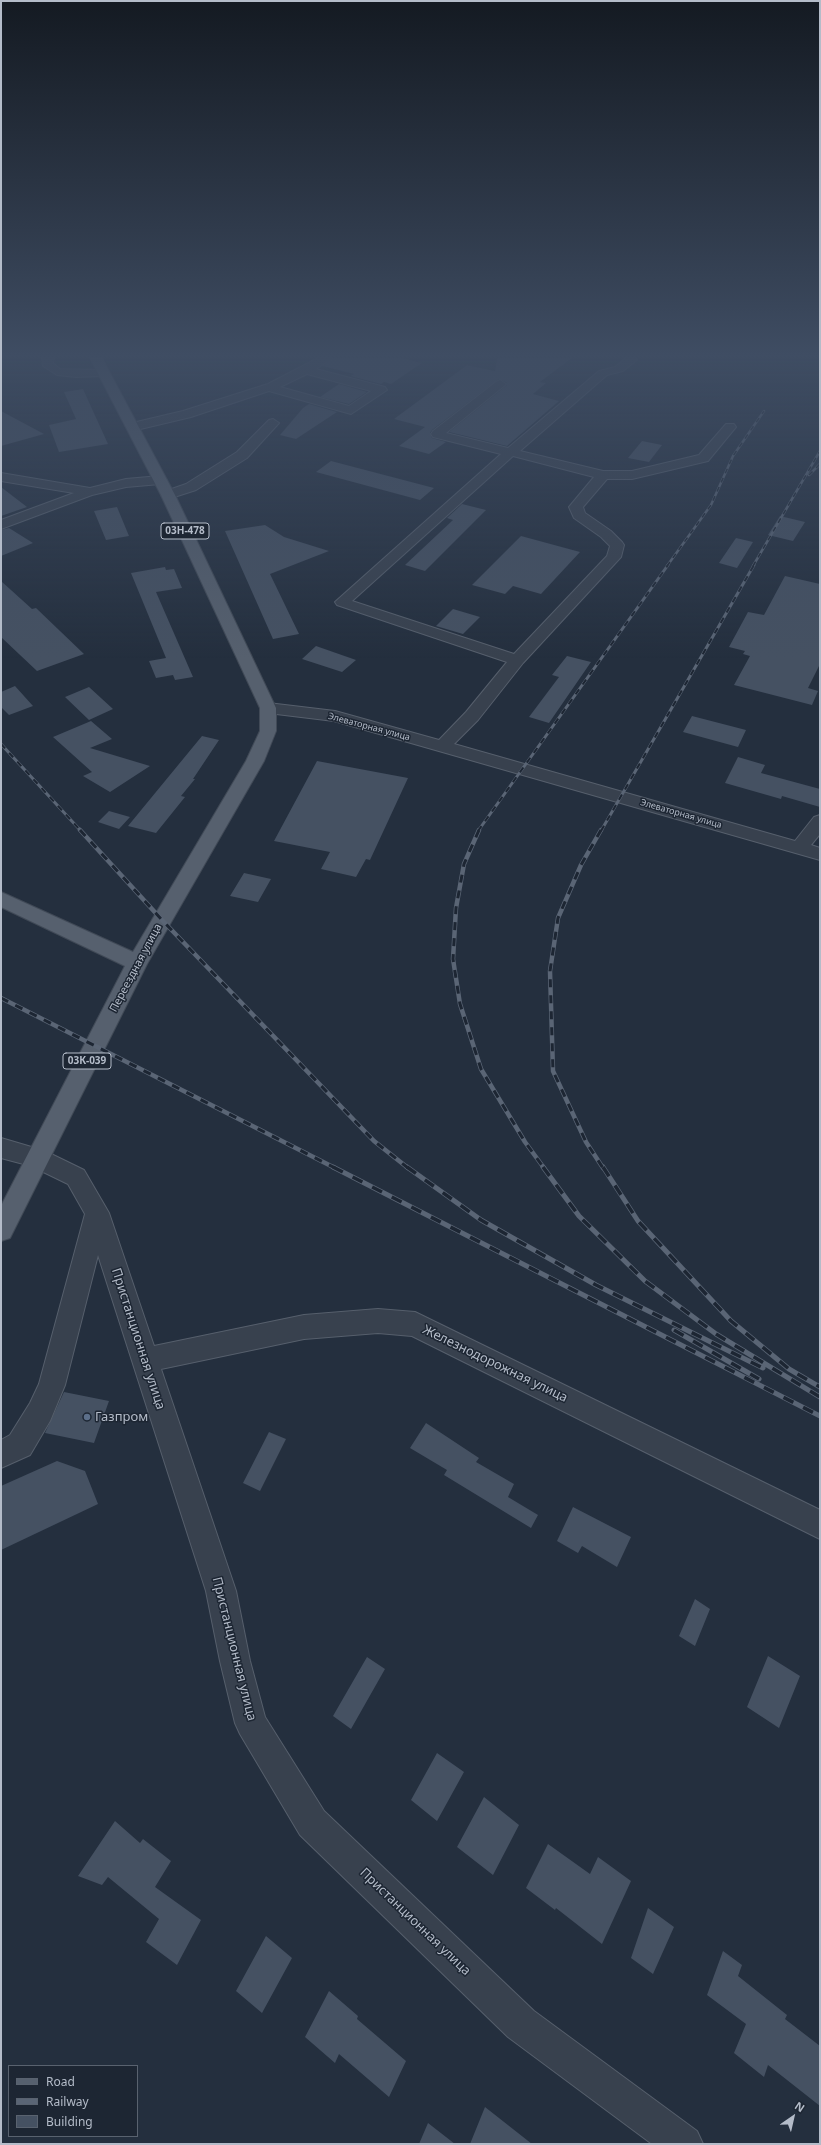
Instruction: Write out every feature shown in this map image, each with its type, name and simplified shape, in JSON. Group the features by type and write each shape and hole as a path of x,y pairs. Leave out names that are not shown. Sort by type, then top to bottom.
{"main road":[{"name":"03Н-478","path":"148,458 168,495 268,708"},
{"name":"Переездная улица","path":"1,1230 137,963 255,761 268,731 268,708"},
{"path":"1,898 137,963"}],"street":[{"path":"168,495 191,487 237,458"},
{"path":"503,458 342,602 517,660"},
{"path":"531,458 603,475 632,475 704,458"},
{"path":"442,747 472,716 517,660 614,557 617,545 606,534 578,515 576,506 603,475"},
{"path":"1,477 88,492"},
{"path":"1,525 88,492 126,483 160,480"},
{"name":"Элеваторная улица","path":"268,708 335,716 820,854"},
{"path":"799,848 820,821"},
{"name":"Пристанционная улица","path":"1,1148 37,1158 76,1177 96,1213 221,1591 235,1661 251,1723 312,1823 521,2024 684,2144"},
{"path":"1,1454 20,1445 40,1412 52,1385 96,1213"},
{"name":"Железнодорожная улица","path":"145,1360 304,1327 378,1321 415,1324 820,1525"}],"building":[{"path":"629,458 652,458 649,462"},
{"path":"331,461 434,488 420,500 316,472"},
{"path":"1,487 27,507 1,516"},
{"path":"462,504 486,510 425,571 405,565 453,520 447,518"},
{"path":"117,507 129,536 106,540 94,511"},
{"path":"780,516 805,522 793,541 768,535"},
{"path":"265,525 284,537 329,551 270,574 299,634 273,639 225,531"},
{"path":"9,528 33,543 1,556 1,530"},
{"path":"521,536 580,552 541,594 513,586 505,594 472,585"},
{"path":"736,538 753,542 737,568 719,563"},
{"path":"165,567 166,570 174,569 182,588 156,592 193,677 175,680 173,675 156,678 149,661 166,658 131,573"},
{"path":"785,576 820,584 820,664 808,688 818,691 812,705 734,685 750,656 743,654 745,651 729,647 748,612 764,615"},
{"path":"1,581 32,609 36,608 84,654 37,671 1,637"},
{"path":"453,609 480,617 463,634 436,626"},
{"path":"316,646 356,660 342,672 302,659"},
{"path":"567,656 591,662 549,723 529,717 559,677 552,675"},
{"path":"15,686 33,706 9,715 1,707 1,692"},
{"path":"89,687 113,709 89,720 65,697"},
{"path":"692,716 746,730 738,747 683,732"},
{"path":"91,721 112,739 90,748 150,766 110,792 83,776 92,772 53,737"},
{"path":"202,736 219,740 193,779 195,779 181,796 185,797 156,833 128,826"},
{"path":"738,757 765,765 761,773 820,789 820,807 782,796 781,799 725,783"},
{"path":"317,761 408,778 370,860 366,859 356,877 321,869 330,852 274,841"},
{"path":"109,811 130,817 119,829 98,822"},
{"path":"244,873 271,879 258,902 230,896"},
{"name":"Газпром","path":"64,1392 109,1401 94,1443 45,1433"},
{"path":"426,1423 479,1458 476,1462 514,1484 508,1497 538,1515 531,1528 444,1475 447,1470 410,1448"},
{"path":"269,1432 286,1439 260,1491 243,1483"},
{"path":"57,1461 85,1471 98,1504 1,1550 1,1486"},
{"path":"573,1507 631,1537 617,1567 582,1546 578,1553 557,1541"},
{"path":"695,1599 710,1609 695,1646 679,1636"},
{"path":"768,1656 800,1676 779,1728 747,1707"},
{"path":"367,1657 385,1669 351,1729 333,1716"},
{"path":"437,1753 464,1772 437,1821 411,1800"},
{"path":"484,1797 519,1825 493,1875 457,1847"},
{"path":"115,1821 140,1843 143,1839 171,1861 155,1887 201,1920 177,1965 146,1942 159,1919 108,1877 102,1885 78,1876"},
{"path":"548,1844 590,1874 598,1857 631,1881 602,1944 556,1908 555,1910 526,1888"},
{"path":"648,1908 674,1927 653,1974 631,1958"},
{"path":"266,1936 292,1958 262,2013 236,1991"},
{"path":"723,1951 742,1965 738,1976 787,2015 785,2019 820,2046 820,2106 768,2065 764,2077 734,2053 746,2024 707,1995"},
{"path":"329,1991 358,2016 357,2019 406,2061 389,2097 339,2054 335,2063 305,2037"},
{"path":"485,2107 532,2144 470,2144"},
{"path":"428,2123 455,2144 419,2144"}],"railway":[{"path":"667,566 711,505 732,458"},
{"path":"753,566 816,458"},
{"path":"809,475 820,464"},
{"path":"478,831 668,565"},
{"path":"601,831 754,565"},
{"path":"1,744 81,831"},
{"path":"80,830 162,920 374,1141 408,1168"},
{"path":"479,830 464,864 456,908 453,959 460,1004 481,1069 525,1142 544,1168"},
{"path":"601,830 581,865 558,918 550,971 553,1071 586,1142 603,1168"},
{"path":"1,998 335,1168"},
{"path":"333,1167 820,1416"},
{"path":"407,1167 481,1220 596,1285 763,1368"},
{"path":"543,1167 579,1216 645,1281 716,1334 820,1397"},
{"path":"603,1167 638,1221 731,1321 789,1369 820,1387"},
{"path":"674,1330 759,1379"}],"place":[{"name":"Газпром","path":"87,1417"}]}
